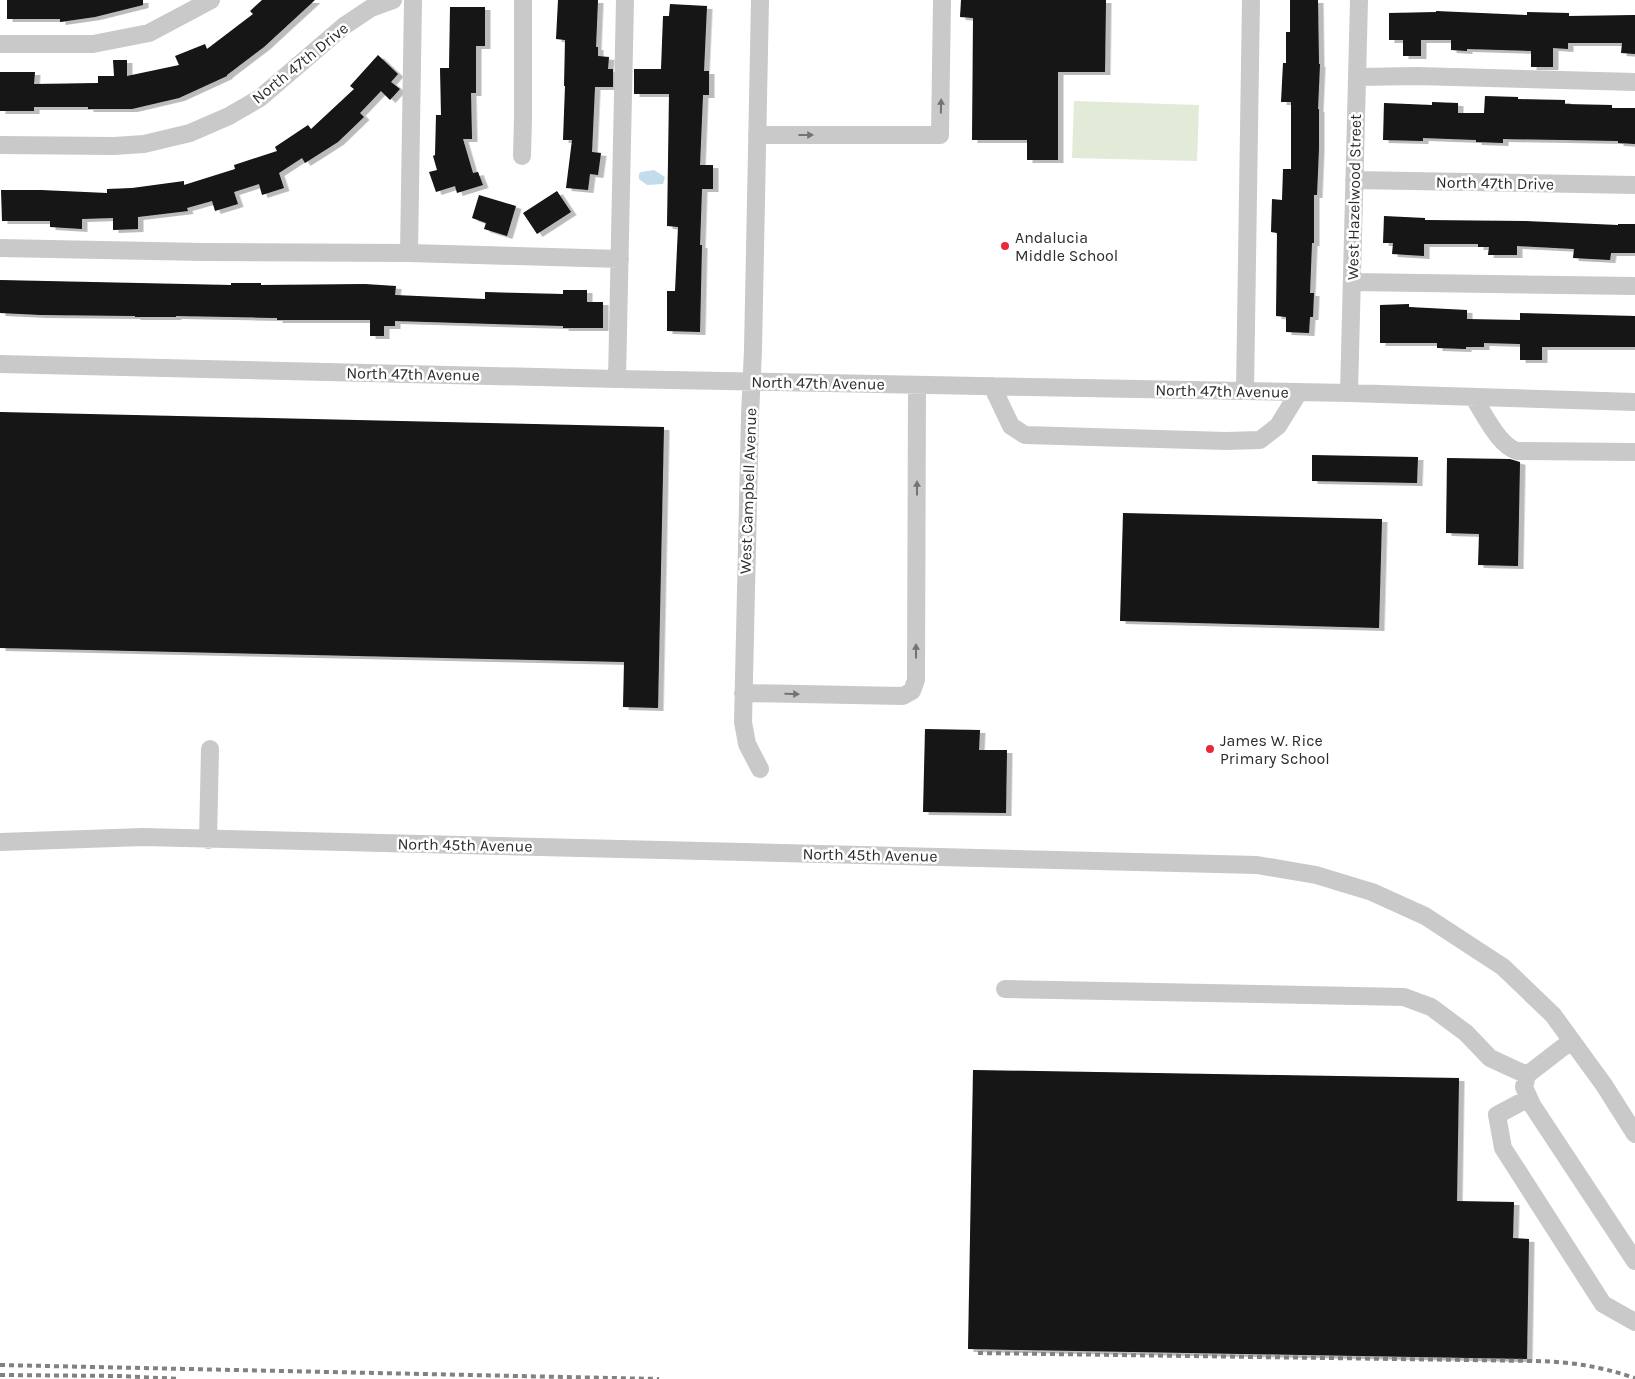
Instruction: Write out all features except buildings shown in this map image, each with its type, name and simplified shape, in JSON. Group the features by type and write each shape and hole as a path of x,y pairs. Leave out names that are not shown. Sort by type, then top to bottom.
{"street":[{"path":"0,44 93,44 121,39 149,33 211,0"},
{"name":"North 47th Drive","path":"0,145 114,146 144,144 190,133 229,116 260,98 344,26 371,8 393,0"},
{"path":"409,253 413,0"},
{"path":"522,156 523,0"},
{"path":"617,379 625,0"},
{"name":"West Campbell Avenue","path":"760,0 743,693 743,722 747,744 760,769"},
{"path":"757,135 940,135 942,0"},
{"path":"1245,391 1251,0"},
{"name":"West Hazelwood Street","path":"1349,393 1359,0"},
{"path":"1357,77 1417,76 1635,82"},
{"name":"North 47th Drive","path":"1354,180 1635,185"},
{"path":"0,248 203,252 409,253 620,259"},
{"path":"1352,282 1635,286"},
{"name":"North 47th Avenue","path":"0,364 752,382 1349,393 1635,402"},
{"path":"743,693 903,696 912,691 916,680 917,385"},
{"path":"992,386 1011,426 1025,435 1226,441 1260,440 1278,426 1299,392"},
{"path":"1473,397 1503,443 1511,449 1517,451 1635,452"},
{"path":"208,840 210,749"},
{"name":"North 45th Avenue","path":"0,842 143,837 1257,866 1316,876 1372,892 1425,916 1503,967 1553,1015 1604,1085 1635,1134"},
{"path":"1005,989 1404,997 1431,1007 1466,1033 1490,1058 1527,1075"},
{"path":"1571,1041 1527,1075 1524,1087 1529,1098 1635,1261"},
{"path":"1529,1098 1498,1115 1502,1148 1603,1304 1635,1322"}],"green space":[{"path":"1074,101 1199,105 1197,161 1072,158"}],"water":[{"path":"654,170 665,177 663,184 647,185 639,179 641,172"}],"railway":[{"path":"978,1353 1535,1361 1585,1365 1635,1378"},
{"path":"0,1365 659,1379"},
{"path":"0,1375 120,1376 180,1379"}],"place":[{"name":"Andalucia Middle School","path":"1005,246"},
{"name":"James W. Rice Primary School","path":"1210,749"}]}
